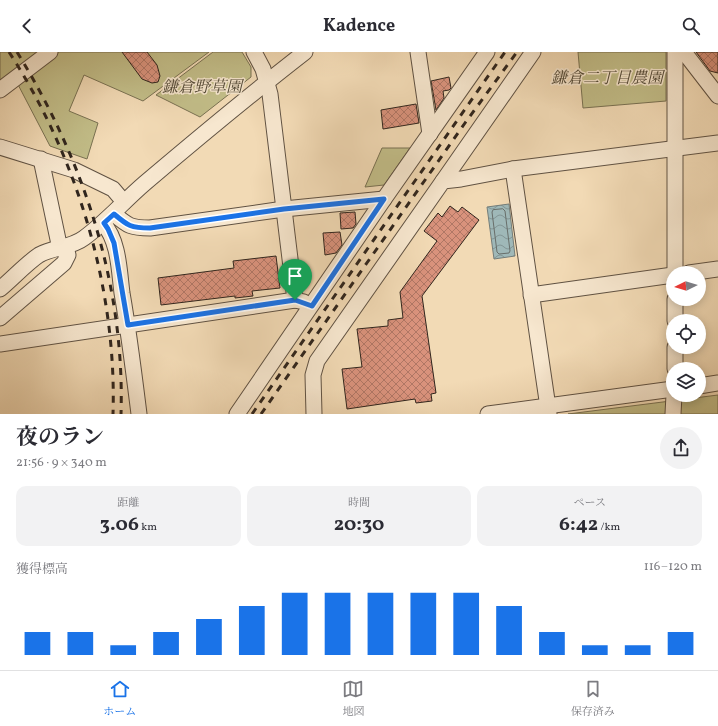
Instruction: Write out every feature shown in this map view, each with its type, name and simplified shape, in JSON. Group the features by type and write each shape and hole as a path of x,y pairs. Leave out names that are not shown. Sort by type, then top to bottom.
{"street":[{"path":"0,90 50,52"},
{"path":"254,52 263,69 267,81 295,300"},
{"path":"0,289 40,255 77,243 267,81 305,52"},
{"path":"418,52 430,134"},
{"path":"237,414 384,199 487,52"},
{"path":"314,414 313,375 317,361 447,181 533,52"},
{"path":"675,52 675,266"},
{"path":"684,52 718,96"},
{"path":"447,181 513,169 718,143"},
{"path":"0,147 74,170 113,189 124,202"},
{"path":"0,318 64,263 68,255 63,248 41,159"},
{"path":"513,169 548,410"},
{"path":"108,218 125,223 134,228 150,228 284,209 384,199"},
{"path":"108,218 108,229 114,243 128,325 139,414"},
{"path":"706,271 718,269"},
{"path":"531,295 666,276"},
{"path":"0,344 295,300 312,306"},
{"path":"706,385 718,383"},
{"path":"488,414 548,410 666,391"},
{"path":"674,402 674,414"}],"green space":[{"path":"0,52 209,52 143,101 84,75 69,111 98,123 87,159 50,146 13,75 0,83"},
{"name":"鎌倉野草園","path":"213,52 242,52 251,67 251,77 200,117 156,95"},
{"name":"鎌倉二丁目農園","path":"578,52 666,52 666,101 583,108"},
{"path":"382,148 410,148 384,185 365,187"},
{"path":"718,395 718,414 568,414 666,402 706,402 706,397"}],"water":[{"path":"509,204 515,256 494,259 487,207"}],"building":[{"path":"122,52 147,52 157,65 160,76 158,82 152,83 142,79"},
{"path":"696,52 718,52 718,73 710,71"},
{"path":"449,77 451,88 443,91 444,98 436,110 431,81"},
{"path":"416,104 419,123 383,129 381,110"},
{"path":"450,206 458,212 462,207 479,220 422,296 436,393 431,394 432,401 416,403 415,399 347,409 342,369 362,367 357,329 388,326 388,320 403,318 400,292 437,241 424,231 438,213 442,217"},
{"path":"355,212 356,224 353,228 341,229 340,213"},
{"path":"340,232 342,245 336,253 325,255 323,233"},
{"path":"276,256 280,288 252,291 253,296 235,298 235,296 161,305 158,278 234,268 233,261"}],"railway":[{"path":"9,52 33,92 54,135 73,179 88,225 100,272 108,319 112,367 113,414"},
{"path":"17,52 41,93 62,136 80,180 96,226 108,272 116,319 120,366 121,414"},
{"path":"252,414 505,52"},
{"path":"261,414 465,123 517,52"}],"route":[{"path":"384,199 312,306 295,300 128,325 114,243 104,223 114,214 134,228 150,228 284,209 384,199"}]}
